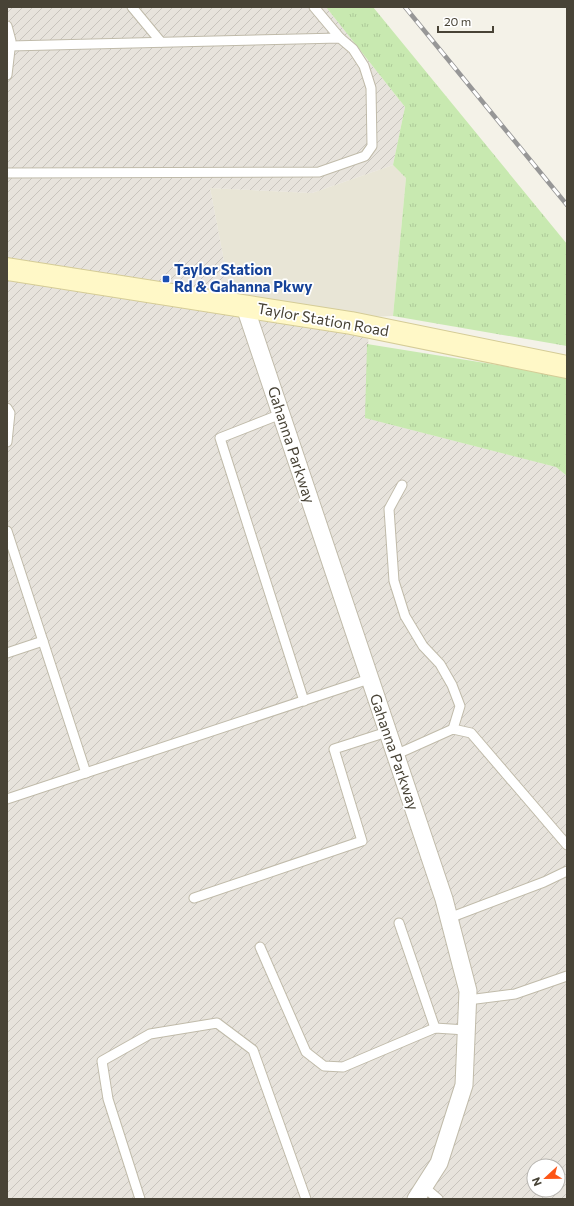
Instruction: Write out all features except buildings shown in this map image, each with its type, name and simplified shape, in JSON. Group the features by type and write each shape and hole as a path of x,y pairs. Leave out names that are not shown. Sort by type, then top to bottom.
{"main road":[{"name":"Taylor Station Road","path":"7,269 73,278 245,307 352,323 567,367"}],"street":[{"name":"Gahanna Parkway","path":"245,307 449,918 468,991 464,1085 438,1163 420,1193"}],"lane":[{"path":"132,7 161,42"},
{"path":"7,173 319,172 365,156 372,146 371,88 364,66 353,48 340,38 314,7"},
{"path":"7,26 9,28 10,46 7,75"},
{"path":"10,46 340,38"},
{"path":"7,408 10,413 7,442"},
{"path":"281,414 220,438 304,701"},
{"path":"402,485 389,509 394,581 405,616 423,646 440,664 452,685 460,706 453,728"},
{"path":"7,531 86,773"},
{"path":"7,653 43,641"},
{"path":"7,799 369,679"},
{"path":"395,755 453,728 471,733 567,845"},
{"path":"194,898 362,841 334,749 387,732"},
{"path":"449,918 544,882 567,871"},
{"path":"398,923 435,1028"},
{"path":"260,948 306,1052 324,1066 343,1067 435,1028 466,1030"},
{"path":"468,1000 515,994 567,976"},
{"path":"140,1199 108,1099 102,1061 150,1034 217,1023 253,1050 306,1199"},
{"path":"420,1193 438,1199"}],"shaded area":[{"path":"7,7 326,7 405,107 393,165 312,193 210,188 230,292 369,317 366,418 556,467 567,476 567,1199 7,1199"},
{"path":"393,165 406,178 393,316 369,317 230,292 210,188 312,193"}],"green space":[{"path":"326,7 373,7 567,244 567,346 393,316 406,178 393,165 405,107"},
{"path":"367,344 567,376 567,476 556,467 365,418"}],"railway":[{"path":"405,7 567,205"}],"place":[{"name":"Taylor Station Rd & Gahanna Pkwy","path":"166,279"}]}
